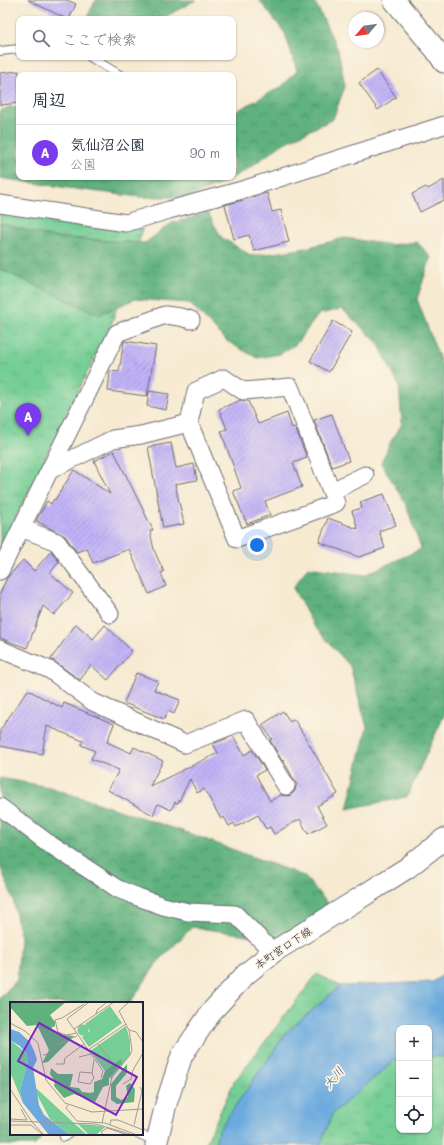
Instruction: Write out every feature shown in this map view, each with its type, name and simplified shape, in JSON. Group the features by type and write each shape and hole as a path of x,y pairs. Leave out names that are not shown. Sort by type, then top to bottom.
{"street":[{"path":"394,0 436,50 444,62"},
{"path":"0,204 126,223 242,190 444,125"},
{"path":"0,569 117,332 165,315 191,320"},
{"path":"224,378 243,391 290,387 336,503 237,539 189,423 196,391 224,378"},
{"path":"50,470 113,438 141,435 189,423"},
{"path":"332,491 365,475"},
{"path":"21,528 57,542 110,614"},
{"path":"0,649 50,670 93,702 185,744 246,720 286,786"},
{"path":"0,807 48,843 118,889 163,906 188,912 235,914 273,952"},
{"name":"本町宮口下線","path":"151,1140 166,1104 182,1055 212,1011 246,974 273,952 407,868 444,839"}],"lane":[{"path":"0,51 16,49"},
{"path":"95,60 115,72"}],"green space":[{"path":"96,0 196,0 167,16 89,16 89,13"},
{"path":"259,0 312,0 317,6 338,50 345,86 333,119 284,143 236,176 236,112 281,87 297,71 285,33"},
{"path":"9,107 16,108 16,180 228,180 190,197 140,197 0,178 0,111"},
{"path":"0,211 59,220 143,229 112,322 0,550"},
{"path":"208,213 221,237 252,256 301,249 345,238 391,245 417,242 431,257 417,299 444,371 444,715 407,797 347,809 367,727 350,666 314,626 293,588 308,567 364,575 421,549 406,504 381,463 390,443 402,424 399,386 378,343 342,309 319,314 296,344 280,354 257,358 227,341 189,303 135,299 99,315 0,269 0,223 52,237 145,243 172,223"},
{"path":"0,778 49,787 191,834 304,876 343,921 287,942 192,927 157,963 131,1002 10,1002 10,1135 43,1135 35,1145 0,1145 0,998 17,980 20,938 13,898 0,866"},
{"path":"317,974 340,986 286,1033 218,1131 215,1145 205,1145 234,1082"},
{"path":"444,1056 444,1145 320,1145 332,1113 395,1060 396,1133 432,1133 432,1057"}],"water":[{"name":"大川","path":"444,974 444,1056 432,1057 432,1025 396,1025 396,1060 333,1113 320,1145 215,1145 218,1131 286,1033 340,986 433,982"}],"building":[{"path":"28,0 67,0 76,4 70,16 61,16"},
{"path":"377,70 396,97 378,110 359,83"},
{"path":"19,71 16,72 16,103 0,105 0,73"},
{"path":"444,180 444,200 420,212 412,194 426,187 428,189"},
{"path":"267,193 272,212 281,210 289,242 254,251 249,235 234,239 225,205"},
{"path":"333,321 352,332 329,372 310,361"},
{"path":"124,341 156,346 147,396 108,391 110,371 119,372"},
{"path":"149,391 169,394 166,410 147,406"},
{"path":"241,400 248,401 258,424 287,413 292,428 295,427 307,458 293,463 302,487 265,501 270,515 247,524 233,491 241,488 221,431 227,429 219,409"},
{"path":"332,414 349,461 332,467 314,420"},
{"path":"171,443 176,468 194,464 197,480 175,484 184,524 163,528 148,447"},
{"path":"114,451 153,530 150,531 154,550 164,572 161,573 166,586 149,594 129,549 93,563 87,548 77,552 65,536 36,521 47,501 51,504 54,499 55,500 74,470 110,494 94,461"},
{"path":"384,494 396,525 379,531 385,548 359,557 319,542 328,518 358,529 352,511 362,508 360,502"},
{"path":"51,551 59,562 50,573 73,593 54,615 43,606 27,648 0,638 0,593 7,578 23,560 34,571"},
{"path":"76,624 93,639 105,625 132,651 108,680 91,665 80,680 51,659"},
{"path":"136,673 158,681 154,690 180,700 174,714 168,711 164,719 124,703"},
{"path":"28,690 62,708 64,703 114,724 107,742 131,753 134,747 163,761 150,786 218,753 213,744 233,736 244,755 252,750 265,770 256,775 270,801 281,795 291,795 295,791 297,785 270,740 272,739 262,725 283,711 290,722 294,719 338,794 317,806 327,824 308,834 300,819 274,834 270,827 266,829 258,815 236,827 234,823 229,826 224,817 221,819 204,789 197,793 190,779 178,803 175,802 171,810 158,804 153,815 108,790 119,770 91,759 95,751 81,745 83,741 47,726 42,754 0,746 0,730"}],"place":[{"name":"気仙沼公園","path":"28,436"}]}
